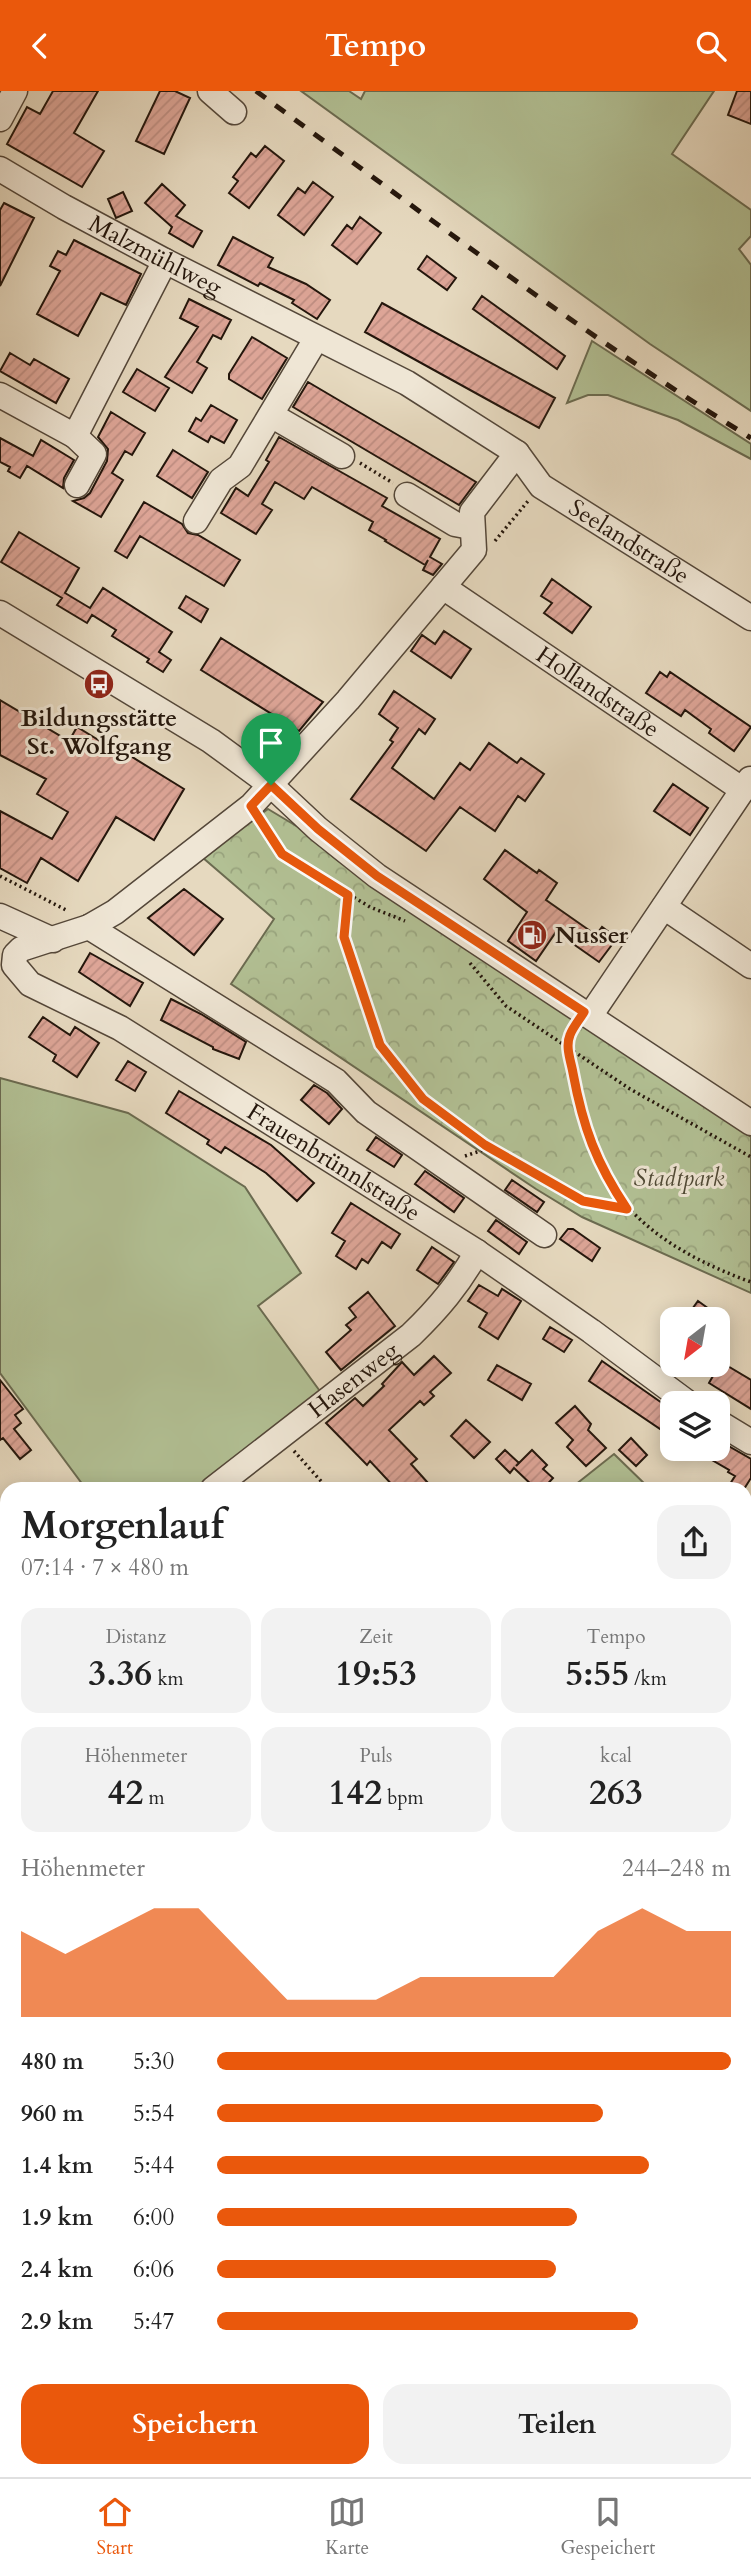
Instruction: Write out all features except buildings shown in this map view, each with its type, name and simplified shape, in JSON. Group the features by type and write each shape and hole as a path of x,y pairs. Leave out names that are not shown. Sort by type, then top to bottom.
{"street":[{"path":"0,119 15,91"},
{"path":"210,91 234,112"},
{"name":"Malzmühlweg","path":"0,169 164,261 407,383 517,453"},
{"path":"75,436 164,261"},
{"path":"196,521 222,480 240,466 316,339"},
{"path":"0,395 75,436 94,454 76,485"},
{"path":"271,415 342,456"},
{"path":"271,785 474,550 472,512 517,453"},
{"name":"Seelandstraße","path":"517,453 541,486 751,618"},
{"path":"407,495 455,524 471,527"},
{"name":"Hollandstraße","path":"443,587 748,787"},
{"path":"0,613 211,741 271,785 318,829 377,876 751,1123"},
{"name":"Frauenbrünnlstraße","path":"271,785 251,806 116,912 82,920 53,940 21,949 15,955 14,965 30,984 120,1028 477,1252 672,1391"},
{"path":"587,1014 748,787"},
{"path":"664,907 751,966"},
{"path":"0,916 53,940"},
{"path":"82,920 336,1081 366,1112 544,1235"},
{"name":"Hasenweg","path":"222,1482 420,1326 457,1287 477,1252"},
{"path":"730,1429 751,1442"}],"path":[{"path":"342,456 354,459 389,480 407,495"},
{"path":"488,549 541,486"},
{"path":"251,806 282,854 370,907 414,924"},
{"path":"0,876 82,920"},
{"path":"348,895 344,937 380,1045 423,1099 489,1148 583,1201 627,1209"},
{"path":"464,956 506,1006 630,1089 751,1157"},
{"path":"587,1014 570,1035 568,1047 588,1139 608,1180 627,1209 667,1242 723,1272 751,1282"},
{"path":"472,1155 489,1148"},
{"path":"281,1436 322,1482"}],"green space":[{"path":"301,91 349,91 361,99 365,91 714,91 672,154 751,210 751,236 739,249 751,265 751,411 650,344"},
{"path":"592,341 751,444 751,459 678,420 608,395 588,395 567,403"},
{"name":"Stadtpark","path":"268,809 298,827 337,860 751,1137 751,1293 582,1217 536,1189 231,984 274,919 202,857"},
{"path":"0,1078 128,1113 245,1187 301,1273 258,1306 322,1394 208,1482 81,1482 0,1373"},
{"path":"614,1454 643,1482 579,1482"}],"railway":[{"path":"256,91 562,313 751,438"}],"place":[{"name":"Bildungsstätte St. Wolfgang","path":"99,684"},
{"name":"Nusser","path":"532,935"}],"route":[{"path":"271,785 318,829 377,876 584,1012 570,1035 568,1047 576,1092 588,1139 608,1180 627,1209 583,1201 485,1145 423,1099 380,1045 357,983 344,937 348,895 282,854 251,806 271,785"}]}
